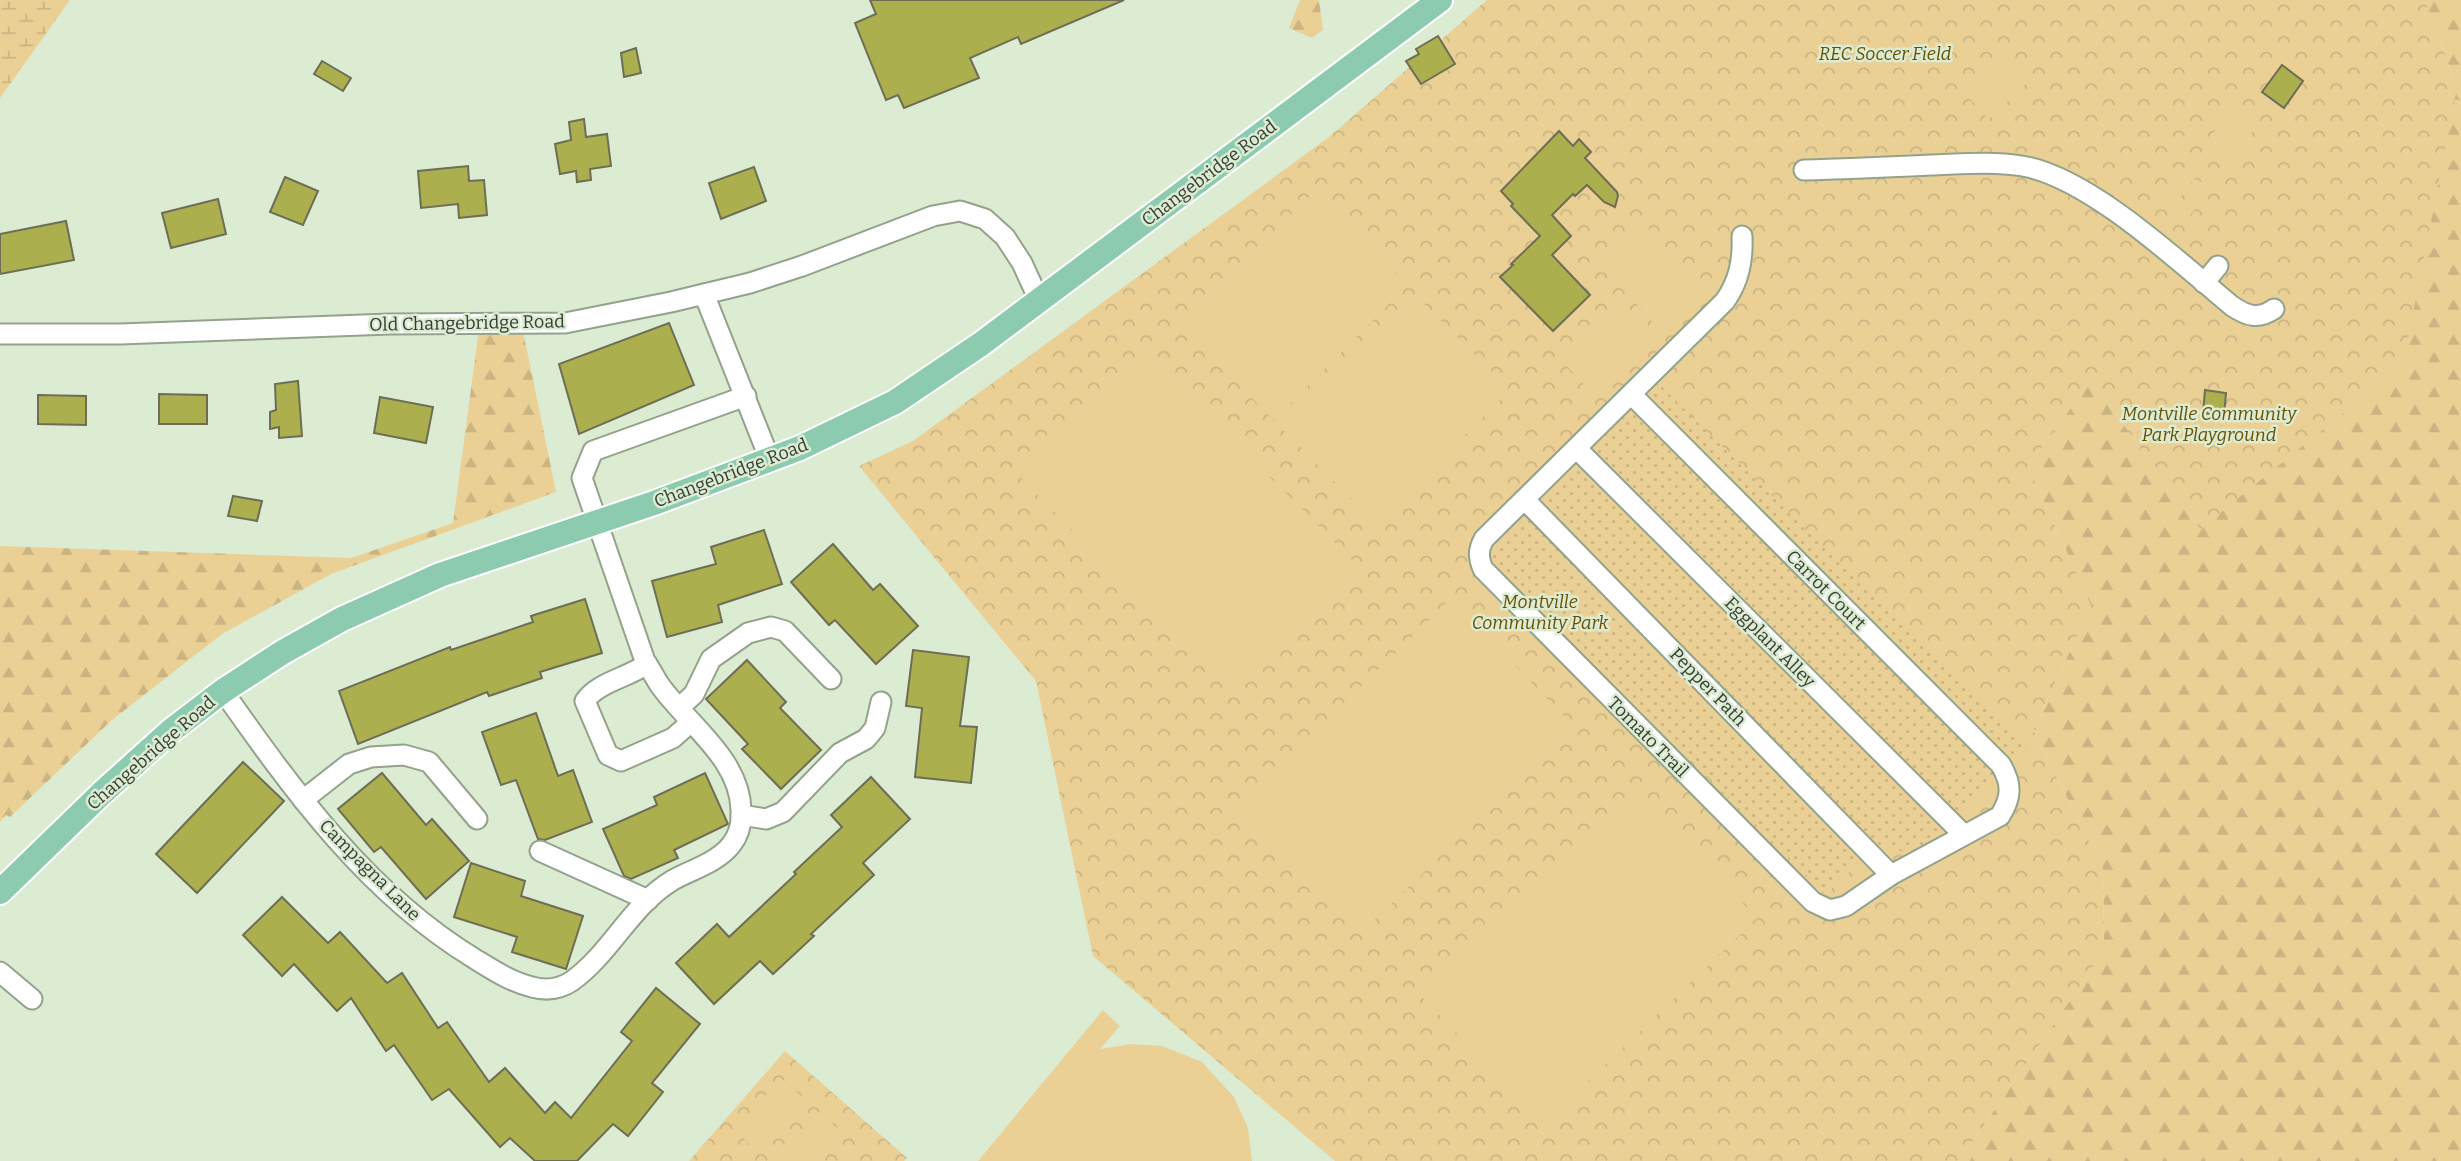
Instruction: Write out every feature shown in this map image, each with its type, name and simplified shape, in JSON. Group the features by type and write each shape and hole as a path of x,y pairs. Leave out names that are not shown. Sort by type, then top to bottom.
{"main road":[{"name":"Changebridge Road","path":"0,892 102,793 172,730 223,691 283,652 342,619 440,575 800,449 895,402 981,344 1440,0"}],"street":[{"path":"1804,170 1987,163 2023,166 2052,174 2080,187 2247,316 2264,315 2274,309"},
{"name":"Old Changebridge Road","path":"0,334 134,333 390,324 565,323 750,283 933,216 960,211 985,219 1005,237 1022,263 1039,300"},
{"path":"1525,500 1716,312 1733,290 1741,269 1742,236"},
{"path":"2204,283 2218,266"},
{"path":"704,294 770,460"},
{"name":"Carrot Court","path":"1632,395 2001,765 2011,790 2000,816 1963,834"},
{"path":"746,396 593,451 582,478 647,664 659,684 730,771 740,796 741,815 766,819 783,812 841,753 866,739 875,728 881,702"},
{"name":"Eggplant Alley","path":"1577,449 1963,834"},
{"name":"Tomato Trail","path":"1525,500 1484,539 1479,553 1483,569 1813,902 1830,910 1846,906 1891,875"},
{"name":"Pepper Path","path":"1525,500 1891,875"},
{"path":"647,664 632,674 593,690 585,701 608,755 621,761 673,738 711,659 748,633 771,627 785,631 831,679"},
{"name":"Campagna Lane","path":"223,691 273,762 332,836 384,890 450,944 505,977 531,987 558,988 570,982 600,954 648,900 673,880 730,847 737,835 741,815"},
{"path":"303,800 349,764 372,757 404,755 429,762 477,819"},
{"path":"1891,875 1963,834"},
{"path":"540,851 648,900"},
{"path":"0,972 32,999"}],"green space":[{"path":"0,0 70,0 0,98"},
{"path":"1300,0 1319,0 1323,30 1312,38 1289,28"},
{"name":"Montville Community Park","path":"1487,0 2425,0 2457,88 2403,365 2200,529 2091,380 2028,466 2091,606 2033,730 2103,869 2104,951 1959,1161 1335,1161 1093,956 1036,681 859,466 913,441 1329,137"},
{"path":"2425,0 2461,0 2461,1161 1959,1161 2104,951 2103,869 2033,730 2091,606 2028,466 2091,380 2200,529 2457,88"},
{"path":"2011,53 2033,77 1989,119 1966,95"},
{"path":"2236,104 2245,111 2213,155 2203,147"},
{"path":"2250,115 2260,122 2227,166 2217,159"},
{"path":"2193,161 2203,168 2170,211 2160,204"},
{"path":"2208,172 2218,179 2185,222 2175,215"},
{"path":"1313,193 1407,286 1274,420 1179,326"},
{"path":"1644,223 1671,254 1627,294 1599,263"},
{"path":"1675,257 1703,288 1658,328 1630,297"},
{"path":"1416,296 1510,390 1377,524 1282,429"},
{"path":"1616,309 1647,342 1592,393 1561,360"},
{"path":"522,326 556,492 331,574 222,634 112,720 10,817 6,815 0,822 0,546 351,558 453,523 479,329"},
{"path":"1146,353 1357,565 1229,689 1021,478"},
{"path":"1659,384 2028,749 1917,853 1875,848 1826,894 1486,556"},
{"path":"1451,599 1574,727 1361,933 1238,806"},
{"path":"1634,790 1757,918 1544,1124 1422,997"},
{"path":"1103,1010 1120,1026 1100,1049 1131,1044 1162,1046 1202,1062 1234,1097 1248,1128 1252,1161 978,1161"},
{"path":"785,1051 907,1158 904,1161 689,1161"},
{"path":"781,1078 805,1099 759,1152 734,1130"},
{"path":"819,1112 844,1134 820,1161 776,1161"}],"building":[{"path":"870,0 1124,0 1021,44 1018,37 970,58 979,78 904,108 898,95 886,100 855,23 876,14"},
{"path":"1438,36 1455,64 1421,84 1406,61 1419,54 1416,49"},
{"path":"636,48 641,73 624,77 621,53"},
{"path":"322,61 351,78 343,91 314,74"},
{"path":"2282,65 2303,81 2284,108 2262,92"},
{"path":"584,119 586,137 607,134 611,166 590,169 591,180 577,182 576,171 560,174 555,144 571,140 569,122"},
{"path":"1559,131 1573,146 1579,139 1591,152 1585,158 1618,196 1615,207 1604,202 1587,185 1575,196 1573,194 1552,215 1571,236 1552,255 1590,295 1553,331 1500,277 1540,236 1511,206 1513,204 1501,191"},
{"path":"468,166 469,181 484,180 487,215 459,218 458,204 421,208 418,171"},
{"path":"754,167 766,201 721,219 709,183"},
{"path":"285,177 318,191 303,225 270,212"},
{"path":"218,199 226,234 171,248 162,213"},
{"path":"66,221 74,260 0,274 0,234"},
{"path":"669,323 694,385 579,434 559,364"},
{"path":"298,381 302,436 279,438 279,427 270,429 270,412 276,410 275,384"},
{"path":"2205,390 2226,393 2224,415 2203,413"},
{"path":"159,394 207,395 207,424 159,424"},
{"path":"38,395 86,396 86,425 38,424"},
{"path":"380,397 433,407 426,443 374,433"},
{"path":"233,496 262,501 257,521 228,516"},
{"path":"764,530 782,584 718,605 722,622 667,637 652,581 716,564 711,547"},
{"path":"833,544 873,590 880,584 918,626 876,664 835,620 829,625 791,582"},
{"path":"585,599 602,653 540,672 542,678 489,696 487,692 358,744 339,691 450,647 451,650 533,622 531,616"},
{"path":"913,650 969,657 960,726 977,727 971,783 915,777 922,708 906,706"},
{"path":"747,660 786,702 780,708 821,750 781,789 742,749 748,744 706,699"},
{"path":"536,713 558,776 573,770 592,822 545,840 538,839 516,780 501,785 482,732"},
{"path":"243,762 284,801 197,893 156,854"},
{"path":"382,773 426,825 432,819 469,861 426,899 381,847 374,852 338,809"},
{"path":"705,773 728,824 674,850 678,858 631,879 624,876 603,829 657,805 654,797"},
{"path":"871,777 910,819 863,863 874,875 773,974 760,961 714,1004 676,963 717,924 729,937 796,874 794,872 842,827 831,815"},
{"path":"471,863 525,881 521,896 583,916 566,969 512,952 517,937 454,917"},
{"path":"282,897 328,943 340,932 387,983 402,973 438,1028 447,1022 489,1082 505,1068 545,1113 555,1102 571,1118 632,1041 621,1032 656,988 700,1024 652,1083 663,1092 628,1136 613,1124 577,1161 535,1161 510,1138 500,1147 449,1089 432,1100 394,1045 386,1051 351,998 337,1011 294,964 282,976 243,935"}],"park label":[{"name":"REC Soccer Field","path":"1885,54"},
{"name":"Montville Community Park Playground","path":"2209,424"}]}
